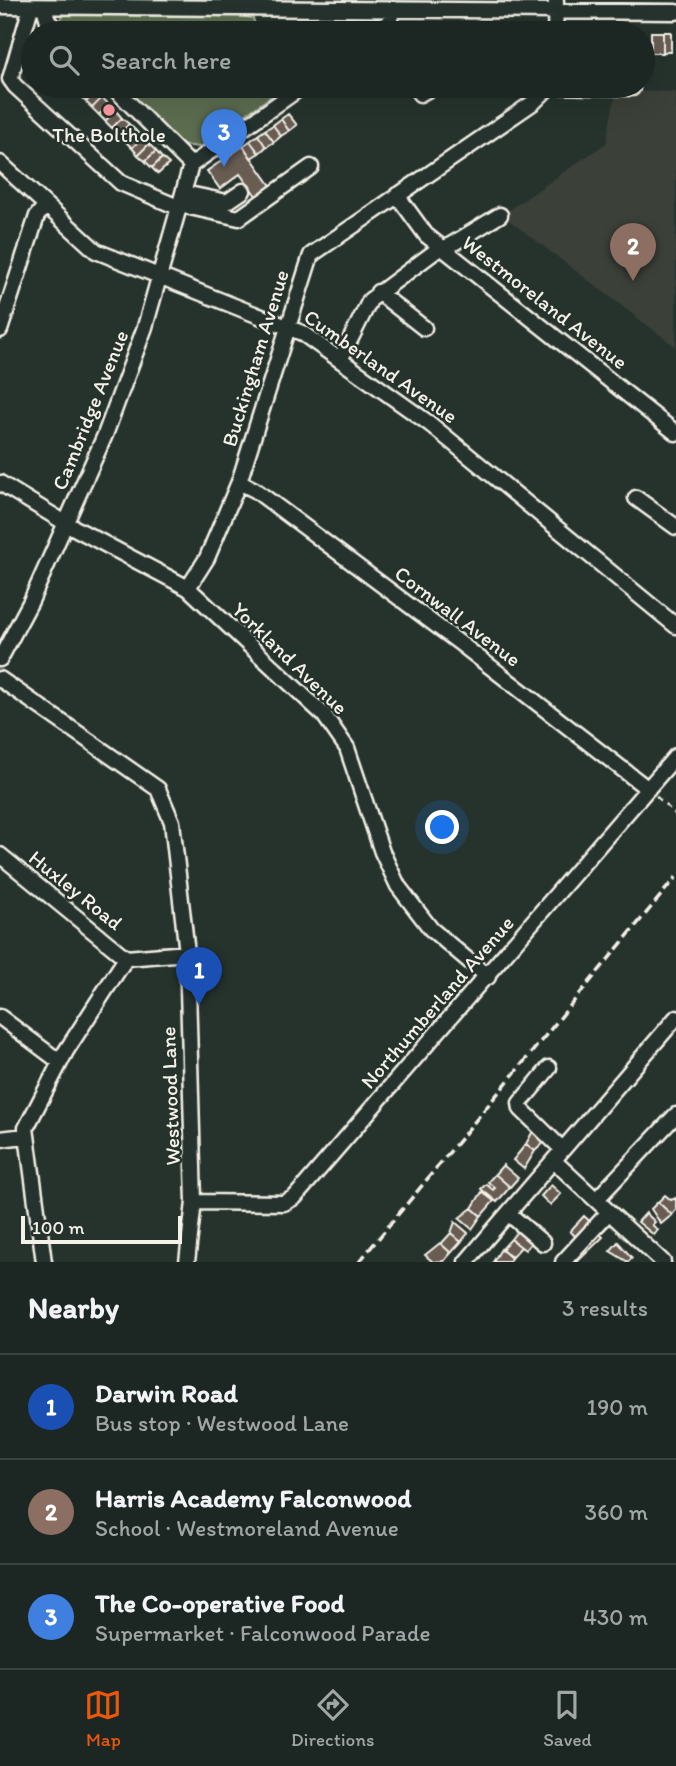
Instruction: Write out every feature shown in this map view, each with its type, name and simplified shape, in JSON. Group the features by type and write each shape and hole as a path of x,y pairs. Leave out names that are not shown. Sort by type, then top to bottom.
{"street":[{"path":"0,6 393,9 556,5 676,12"},
{"path":"37,7 47,21"},
{"path":"32,21 37,7"},
{"path":"389,21 393,9"},
{"path":"21,50 10,79 21,91"},
{"path":"28,98 121,183 239,218 311,167"},
{"path":"124,98 191,165 277,98"},
{"name":"Buckingham Avenue","path":"188,588 207,558 239,482 311,255 538,98"},
{"name":"Cumberland Avenue","path":"0,163 96,251 287,325 340,360 429,424 676,626"},
{"name":"Cambridge Avenue","path":"0,659 67,524 131,367 191,165"},
{"path":"182,202 227,202 243,191"},
{"name":"Westmoreland Avenue","path":"397,195 420,229 676,433"},
{"path":"0,330 37,216 46,205"},
{"path":"340,360 370,300 378,292 443,248 500,215"},
{"path":"378,292 424,328"},
{"name":"Cornwall Avenue","path":"239,482 255,490 461,644 648,789"},
{"name":"Yorkland Avenue","path":"0,483 67,524 188,588 324,715 347,747 382,852 398,886 431,929 488,977"},
{"path":"636,498 676,527"},
{"name":"Westwood Lane","path":"0,679 158,789 172,822 187,953 194,1202 187,1262"},
{"name":"Northumberland Avenue","path":"194,1202 284,1203 295,1197 488,977 676,756"},
{"name":"Huxley Road","path":"0,855 126,958"},
{"path":"44,1262 25,1136 28,1124 60,1062 126,958 187,953"},
{"path":"0,1017 60,1062"},
{"path":"466,1262 676,1018"},
{"path":"549,1068 520,1103 521,1109 596,1200 663,1262"},
{"path":"596,1200 676,1115"},
{"path":"0,1139 25,1136"},
{"path":"563,1262 609,1212"},
{"path":"508,1213 543,1243"}],"path":[{"path":"648,789 676,815"}],"shaded area":[{"path":"655,92 676,92 676,347 502,215 606,143 615,98 655,98"}],"green space":[{"path":"65,15 239,16 253,18 254,21 58,21"},
{"path":"310,16 376,16 378,19 376,21 312,21"},
{"path":"135,98 269,98 200,147 181,145"}],"building":[{"path":"655,32 663,32 663,53 655,53"},
{"path":"663,32 671,32 671,52 663,52"},
{"path":"90,98 102,98 92,108 86,102"},
{"path":"102,98 109,104 99,115 92,108"},
{"path":"109,104 116,111 105,121 99,115"},
{"path":"116,111 122,118 112,128 105,121"},
{"path":"288,114 297,125 289,131 281,119"},
{"path":"122,118 129,124 119,135 112,128"},
{"path":"281,119 289,131 281,136 273,125"},
{"path":"129,124 136,131 125,141 119,135"},
{"path":"273,125 281,136 274,142 265,130"},
{"path":"265,130 274,142 266,147 258,135"},
{"path":"136,131 142,138 132,148 125,141"},
{"path":"258,135 266,147 259,153 250,141"},
{"path":"142,138 149,144 138,155 132,148"},
{"path":"250,141 259,153 251,158 243,146"},
{"path":"149,144 156,151 145,161 138,155"},
{"path":"243,146 274,190 259,200 240,174 220,189 207,171"},
{"path":"156,151 162,158 152,168 145,161"},
{"path":"162,158 169,164 158,174 152,168"},
{"path":"535,1127 546,1141 535,1151 526,1144"},
{"path":"526,1144 535,1151 524,1169 513,1160"},
{"path":"503,1165 518,1178 510,1187 495,1174"},
{"path":"495,1174 510,1187 497,1202 481,1189 486,1184 493,1190 495,1188 488,1182"},
{"path":"551,1185 561,1194 550,1205 541,1196"},
{"path":"482,1192 494,1201 481,1216 472,1208"},
{"path":"665,1195 671,1200 676,1198 676,1210 672,1215 658,1202"},
{"path":"658,1202 672,1215 661,1224 651,1209"},
{"path":"472,1208 481,1216 472,1229 459,1218"},
{"path":"646,1213 655,1222 652,1225 658,1230 654,1235 638,1222"},
{"path":"584,1216 594,1225 579,1240 570,1231"},
{"path":"455,1222 468,1233 461,1242 451,1233"},
{"path":"603,1222 608,1226 600,1234 603,1237 577,1262 567,1262"},
{"path":"518,1230 532,1242 525,1250 511,1239"},
{"path":"451,1233 461,1242 451,1253 441,1244"},
{"path":"511,1239 521,1247 512,1257 501,1250"},
{"path":"618,1242 632,1258 628,1262 610,1251"},
{"path":"440,1243 451,1253 444,1261 433,1262 425,1255"},
{"path":"501,1249 511,1258 509,1262 493,1262"}],"railway":[{"path":"359,1262 676,877"}],"place":[{"name":"The Bolthole","path":"109,110"},
{"name":"The Co-operative Food","path":"224,167"},
{"name":"Harris Academy Falconwood","path":"633,281"},
{"name":"Darwin Road","path":"199,1005"}]}
